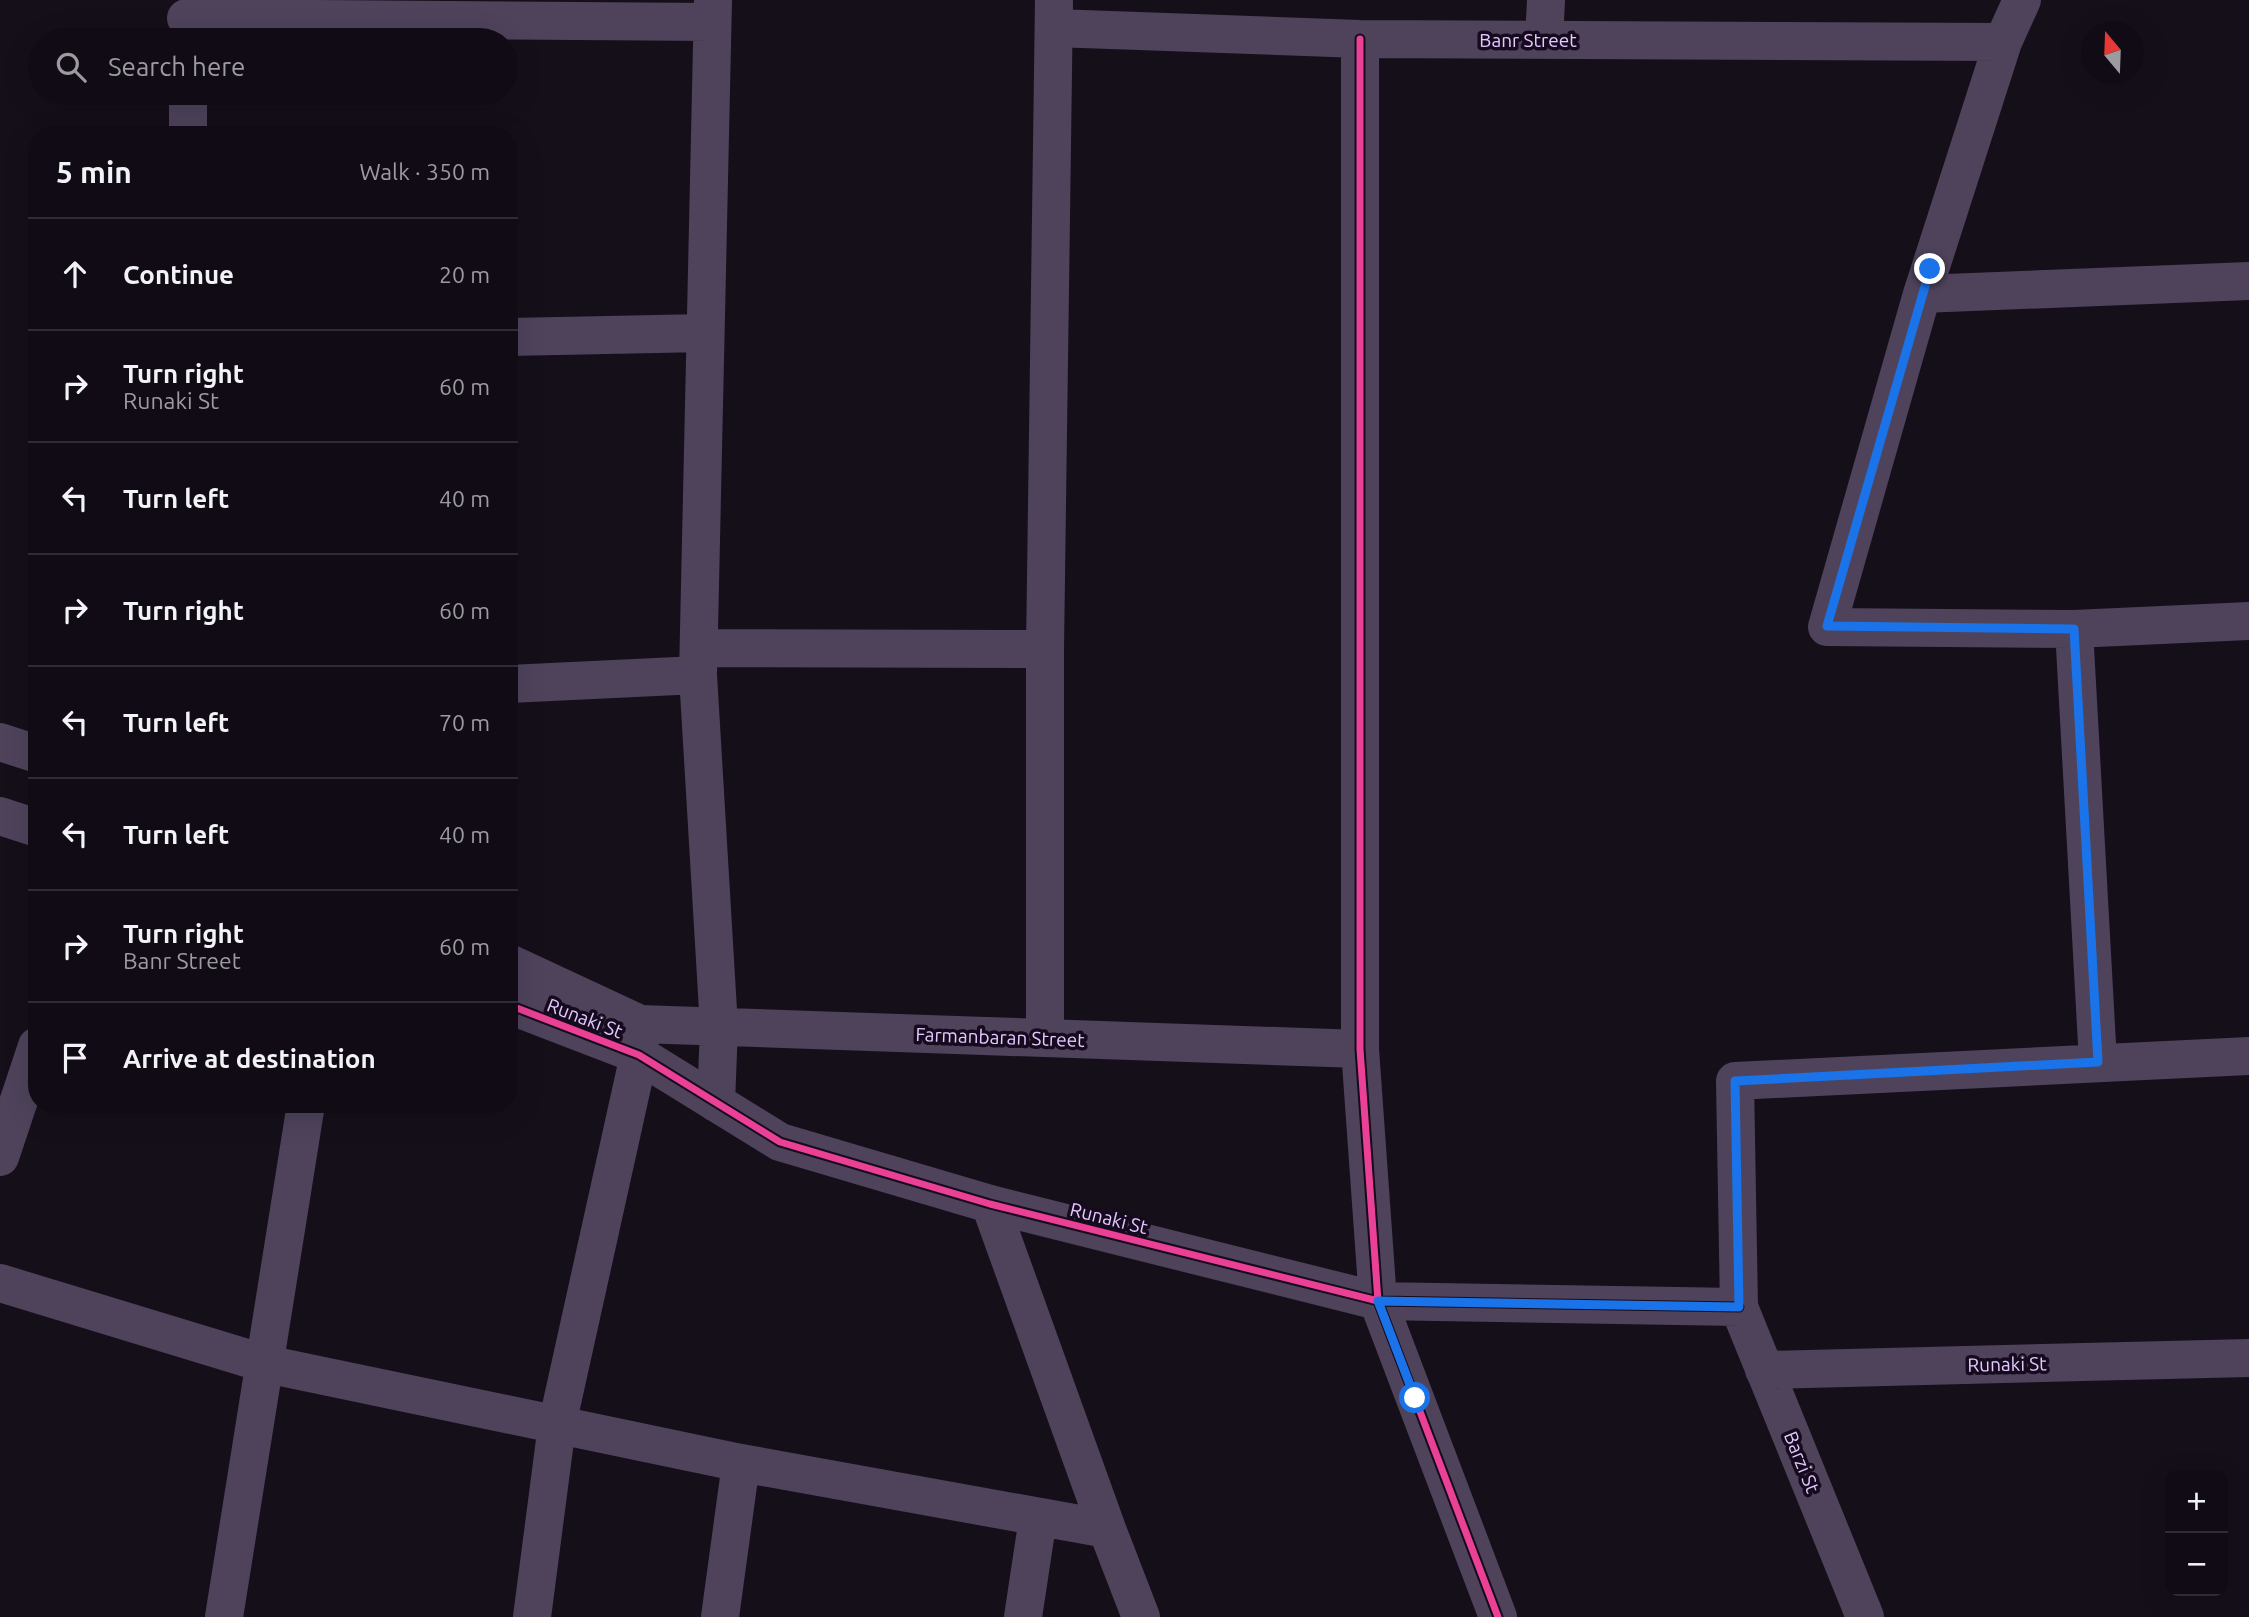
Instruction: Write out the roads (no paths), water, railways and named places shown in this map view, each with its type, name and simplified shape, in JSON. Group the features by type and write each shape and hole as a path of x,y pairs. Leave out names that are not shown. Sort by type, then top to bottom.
{"street":[{"path":"1544,40 1546,0"},
{"path":"2022,0 2003,42 1922,294 1827,626 2074,629 2249,621"},
{"path":"186,19 712,11 698,662 719,1027 716,1103"},
{"path":"1045,1038 1045,649 1054,14"},
{"name":"Banr Street","path":"1054,14 1360,39 2003,42"},
{"path":"1360,39 1360,1049 1378,1301 1498,1617"},
{"path":"188,105 188,126"},
{"path":"1922,294 2249,281"},
{"path":"518,337 705,333"},
{"path":"2074,629 2098,1062"},
{"path":"518,683 698,662 1045,649"},
{"path":"0,742 28,751"},
{"path":"0,816 28,825"},
{"name":"Runaki St","path":"518,967 639,1040 716,1103 779,1142 990,1204 1378,1301 1739,1307"},
{"name":"Runaki St","path":"518,1007 639,1040"},
{"name":"Farmanbaran Street","path":"639,1040 719,1027 1360,1049"},
{"path":"532,1617 557,1425 639,1040"},
{"path":"1739,1307 1735,1081 2249,1056"},
{"path":"0,1157 28,1073"},
{"path":"224,1617 305,1113"},
{"path":"990,1204 1107,1529 1142,1617"},
{"path":"0,1283 266,1364 741,1463 1107,1529"},
{"name":"Barzi St","path":"1739,1307 1866,1617"},
{"name":"Runaki St","path":"1764,1370 2249,1358"},
{"path":"720,1617 741,1463"},
{"path":"1023,1617 1038,1518"}]}
